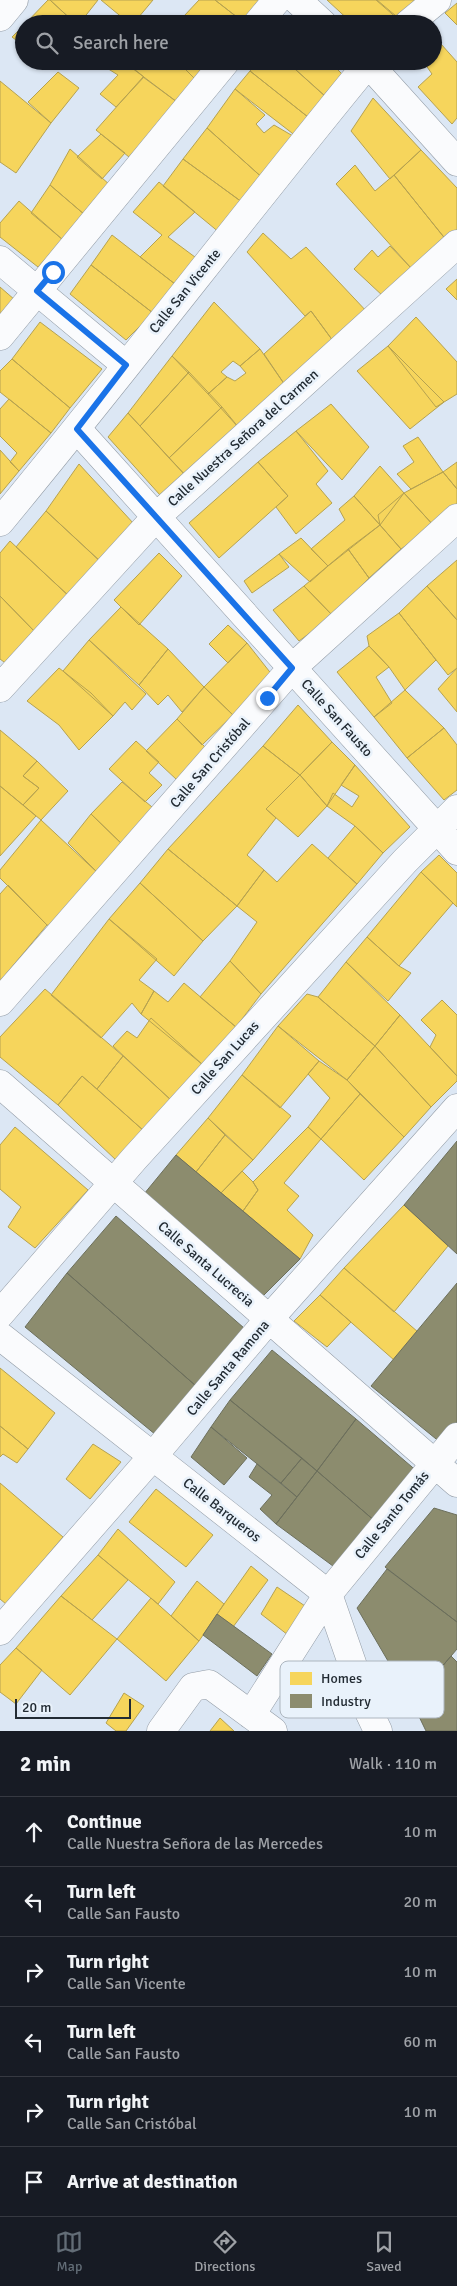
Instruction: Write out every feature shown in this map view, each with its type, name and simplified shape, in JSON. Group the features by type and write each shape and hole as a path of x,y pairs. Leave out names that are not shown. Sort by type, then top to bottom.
{"street":[{"path":"0,17 14,0"},
{"path":"264,15 277,0"},
{"path":"297,0 314,15"},
{"path":"419,15 437,0"},
{"path":"0,336 219,70"},
{"name":"Calle San Vicente","path":"0,522 77,429 362,70"},
{"path":"375,70 457,162"},
{"name":"Calle Nuestra Señora del Carmen","path":"0,688 156,517 457,244"},
{"path":"0,260 126,365"},
{"name":"Calle San Fausto","path":"77,429 457,851"},
{"name":"Calle San Cristóbal","path":"0,1002 292,668 457,518"},
{"name":"Calle San Lucas","path":"0,1314 113,1183 436,828 457,809"},
{"name":"Calle Santa Lucrecia","path":"0,1084 457,1483"},
{"name":"Calle Santa Ramona","path":"0,1631 153,1456 269,1319 457,1108"},
{"name":"Calle Barqueros","path":"0,1336 328,1594"},
{"name":"Calle Santo Tomás","path":"294,1661 328,1594 457,1437"},
{"path":"328,1594 351,1661"},
{"path":"160,1731 193,1687 209,1684 262,1723"},
{"name":"Calle Santo Tomás","path":"262,1723 280,1688"},
{"path":"372,1718 378,1731"}],"building: Homes":[{"path":"50,0 66,15 34,15"},
{"path":"50,0 98,0 86,15 66,15"},
{"path":"101,0 153,0 140,15 119,15"},
{"path":"199,0 215,0 234,15 185,15"},
{"path":"215,0 259,0 247,15 234,15"},
{"path":"327,0 377,0 395,15 343,15"},
{"path":"376,0 422,0 405,15 393,15"},
{"path":"457,3 457,25 445,13"},
{"path":"442,45 457,62 457,118 452,124 418,87 432,74 429,70 442,70"},
{"path":"110,70 135,70 144,77 116,107 100,94 118,75"},
{"path":"135,70 186,70 197,81 177,102"},
{"path":"186,70 204,70 197,81"},
{"path":"296,70 328,99 313,121 250,71"},
{"path":"296,70 338,70 342,74 324,95"},
{"path":"250,71 313,121 301,140 235,89"},
{"path":"58,72 79,88 51,123 28,102"},
{"path":"143,77 177,102 129,157 96,130"},
{"path":"0,81 51,123 16,173 0,162"},
{"path":"235,89 265,115 256,124 264,133 274,125 305,143 266,181 207,128"},
{"path":"373,98 421,150 390,179 351,131"},
{"path":"207,128 266,181 246,205 183,159"},
{"path":"101,134 125,153 102,179 77,157"},
{"path":"70,149 111,186 85,215 50,185"},
{"path":"421,150 457,188 457,231 447,241 394,175"},
{"path":"183,159 246,205 220,233 163,186"},
{"path":"355,165 375,191 394,175 447,241 411,268 336,184"},
{"path":"159,182 195,212 168,237 203,263 175,284 140,257 162,235 133,212"},
{"path":"50,185 85,215 63,240 31,213"},
{"path":"19,201 63,240 38,267 0,237 0,223"},
{"path":"263,233 291,259 306,247 369,314 336,345 311,311 305,316 247,252"},
{"path":"112,235 175,284 153,313 91,265"},
{"path":"390,246 411,268 384,297 354,269 372,250 378,257"},
{"path":"91,265 153,313 126,340 70,294"},
{"path":"457,279 457,300 446,289"},
{"path":"0,287 15,300 0,316"},
{"path":"214,302 260,349 240,366 233,361 221,372 227,377 208,394 172,356"},
{"path":"311,311 336,345 287,388 264,354"},
{"path":"416,317 457,362 457,394 436,407 388,346"},
{"path":"40,322 102,369 70,408 12,359"},
{"path":"388,346 444,402 410,429 357,371"},
{"path":"260,349 287,388 239,428 208,394 227,377 235,381 246,373 240,366"},
{"path":"172,356 189,372 140,426 128,413"},
{"path":"12,359 70,408 51,433 0,392 0,371"},
{"path":"189,372 222,407 169,458 140,426"},
{"path":"9,399 51,433 19,471 10,462 17,453 0,436 0,409"},
{"path":"331,404 369,447 342,480 296,431"},
{"path":"222,407 239,428 187,477 169,458"},
{"path":"128,413 187,477 160,495 108,437"},
{"path":"296,431 328,471 316,484 332,503 296,534 276,507 288,496 258,462"},
{"path":"418,437 443,472 411,489 397,474 414,462 403,446"},
{"path":"0,450 19,471 0,494"},
{"path":"258,462 288,496 219,558 189,523"},
{"path":"457,462 457,489 443,472"},
{"path":"79,464 134,524 100,561 46,511"},
{"path":"380,466 404,493 380,525 354,496"},
{"path":"443,472 457,489 457,508 434,526 404,493"},
{"path":"404,493 434,526 401,549 380,525 378,515"},
{"path":"354,496 380,525 328,566 311,549 345,520 339,509"},
{"path":"46,511 105,566 71,598 16,547"},
{"path":"380,525 401,549 369,578 348,549"},
{"path":"301,538 328,566 310,582 279,554"},
{"path":"10,541 71,598 36,633 0,596 0,553"},
{"path":"348,549 369,578 333,616 304,586"},
{"path":"159,553 182,576 139,625 114,600"},
{"path":"279,554 289,567 252,593 244,581"},
{"path":"457,560 457,620 427,586"},
{"path":"304,586 333,616 299,641 273,610"},
{"path":"427,586 457,620 457,668 448,675 399,613"},
{"path":"0,596 36,633 8,665 0,659"},
{"path":"121,607 168,649 139,685 89,640"},
{"path":"399,613 436,660 405,690 389,667 369,646 367,636"},
{"path":"228,625 247,643 228,663 209,644"},
{"path":"89,640 146,694 132,710 125,702 113,716 63,671"},
{"path":"247,643 273,676 233,715 204,687"},
{"path":"369,646 389,667 376,677 392,703 374,717 337,672"},
{"path":"168,649 204,687 182,712 168,695 158,705 139,685"},
{"path":"59,668 91,693 113,716 79,750 59,725 27,701"},
{"path":"457,668 457,712 438,689"},
{"path":"204,687 233,715 202,745 177,719"},
{"path":"405,690 444,728 407,758 374,717"},
{"path":"298,705 332,742 300,775 263,746"},
{"path":"177,719 208,750 177,780 146,751"},
{"path":"444,728 457,745 457,790 444,800 407,758"},
{"path":"0,730 37,761 23,776 39,788 23,805 0,786"},
{"path":"136,741 159,762 149,773 162,785 145,802 109,769"},
{"path":"332,742 355,765 327,806 300,775"},
{"path":"263,746 300,775 266,809 276,818 247,855 264,870 237,906 168,849"},
{"path":"37,761 68,791 41,820 23,805 39,788 23,776"},
{"path":"355,765 410,827 383,853 355,826 327,806 333,793 352,807 359,796 341,785"},
{"path":"300,775 327,806 298,837 266,809"},
{"path":"122,782 158,812 125,847 91,814"},
{"path":"0,786 36,816 0,856"},
{"path":"91,814 125,847 101,876 68,843"},
{"path":"41,820 101,876 58,928 47,925 0,878 0,870"},
{"path":"355,826 383,853 357,884 328,858"},
{"path":"312,844 357,884 261,994 230,961 257,922 237,906 264,870 277,882"},
{"path":"168,849 237,906 203,941 140,883"},
{"path":"439,855 457,873 457,907 421,872"},
{"path":"421,872 453,903 399,966 367,937"},
{"path":"140,883 203,941 174,976 109,919"},
{"path":"8,885 47,925 0,981 0,894"},
{"path":"109,919 157,959 139,980 154,991 141,1014 132,1003 101,1038 51,995"},
{"path":"367,937 399,966 411,973 388,1001 346,962"},
{"path":"230,961 261,994 236,1027 200,997"},
{"path":"346,962 400,1015 375,1046 318,997"},
{"path":"184,983 236,1027 203,1065 141,1014 154,991 168,1002"},
{"path":"45,989 123,1056 97,1089 82,1076 58,1105 0,1057 0,1037"},
{"path":"307,994 318,997 375,1046 347,1080 278,1026"},
{"path":"442,1000 457,1015 457,1076 430,1047 436,1035 421,1020"},
{"path":"400,1015 457,1076 457,1081 431,1107 375,1046"},
{"path":"151,1018 203,1065 172,1101 113,1046 127,1031 137,1038"},
{"path":"278,1026 319,1061 280,1108 242,1075"},
{"path":"375,1046 431,1107 404,1137 347,1080"},
{"path":"123,1056 172,1101 144,1131 97,1089"},
{"path":"319,1061 347,1080 360,1094 321,1139 308,1127 330,1098 308,1074"},
{"path":"242,1075 291,1116 253,1160 208,1118"},
{"path":"82,1076 144,1131 117,1161 58,1105"},
{"path":"360,1094 404,1137 364,1180 321,1139"},
{"path":"208,1118 225,1135 196,1172 176,1155"},
{"path":"15,1127 88,1190 35,1248 8,1227 21,1207 0,1189 0,1145"},
{"path":"308,1127 321,1139 284,1183 299,1196 287,1210 313,1235 300,1259 243,1211 258,1190 253,1182"},
{"path":"225,1135 253,1160 221,1193 196,1172"},
{"path":"242,1171 258,1190 243,1211 221,1193"},
{"path":"404,1205 448,1246 394,1312 344,1268"},
{"path":"344,1268 418,1332 394,1360 320,1295"},
{"path":"320,1295 351,1322 327,1347 294,1321"},
{"path":"0,1368 55,1413 28,1449 0,1426"},
{"path":"0,1426 28,1449 17,1463 3,1454 0,1457"},
{"path":"93,1444 121,1462 90,1499 66,1479"},
{"path":"0,1483 63,1537 6,1604 0,1599"},
{"path":"156,1489 213,1535 186,1567 129,1522"},
{"path":"118,1529 175,1582 158,1604 98,1555"},
{"path":"98,1555 128,1580 92,1620 61,1596"},
{"path":"251,1566 268,1580 233,1627 217,1614"},
{"path":"197,1581 224,1604 199,1641 171,1616"},
{"path":"277,1587 308,1608 288,1635 261,1614"},
{"path":"61,1596 117,1639 70,1695 16,1648"},
{"path":"151,1598 199,1641 166,1681 117,1639"},
{"path":"16,1648 42,1670 16,1704 0,1692 0,1665"},
{"path":"124,1693 144,1706 126,1731 116,1731 106,1723"},
{"path":"220,1718 234,1731 210,1731"}],"building: Industry":[{"path":"457,1141 457,1254 404,1205"},
{"path":"176,1155 300,1259 259,1300 144,1194"},
{"path":"116,1216 244,1328 196,1386 67,1273"},
{"path":"67,1273 196,1386 156,1435 25,1327"},
{"path":"457,1283 457,1422 441,1443 371,1386"},
{"path":"272,1350 356,1419 317,1471 230,1400"},
{"path":"230,1400 302,1458 281,1483 211,1427"},
{"path":"356,1419 419,1473 376,1522 317,1471"},
{"path":"211,1427 247,1458 224,1485 191,1457"},
{"path":"302,1458 317,1471 297,1497 281,1483"},
{"path":"257,1464 297,1497 276,1524 260,1509 272,1495 249,1477"},
{"path":"317,1471 376,1522 337,1569 276,1524"},
{"path":"434,1508 457,1515 457,1622 385,1567"},
{"path":"387,1569 457,1622 457,1649 444,1664 444,1661 388,1661 357,1608"},
{"path":"217,1614 272,1654 257,1676 203,1635"},
{"path":"451,1656 457,1662 457,1731 426,1731 420,1718 444,1718 444,1664"}],"route":[{"path":"53,272 37,291 126,365 77,429 292,668 267,698"}]}
